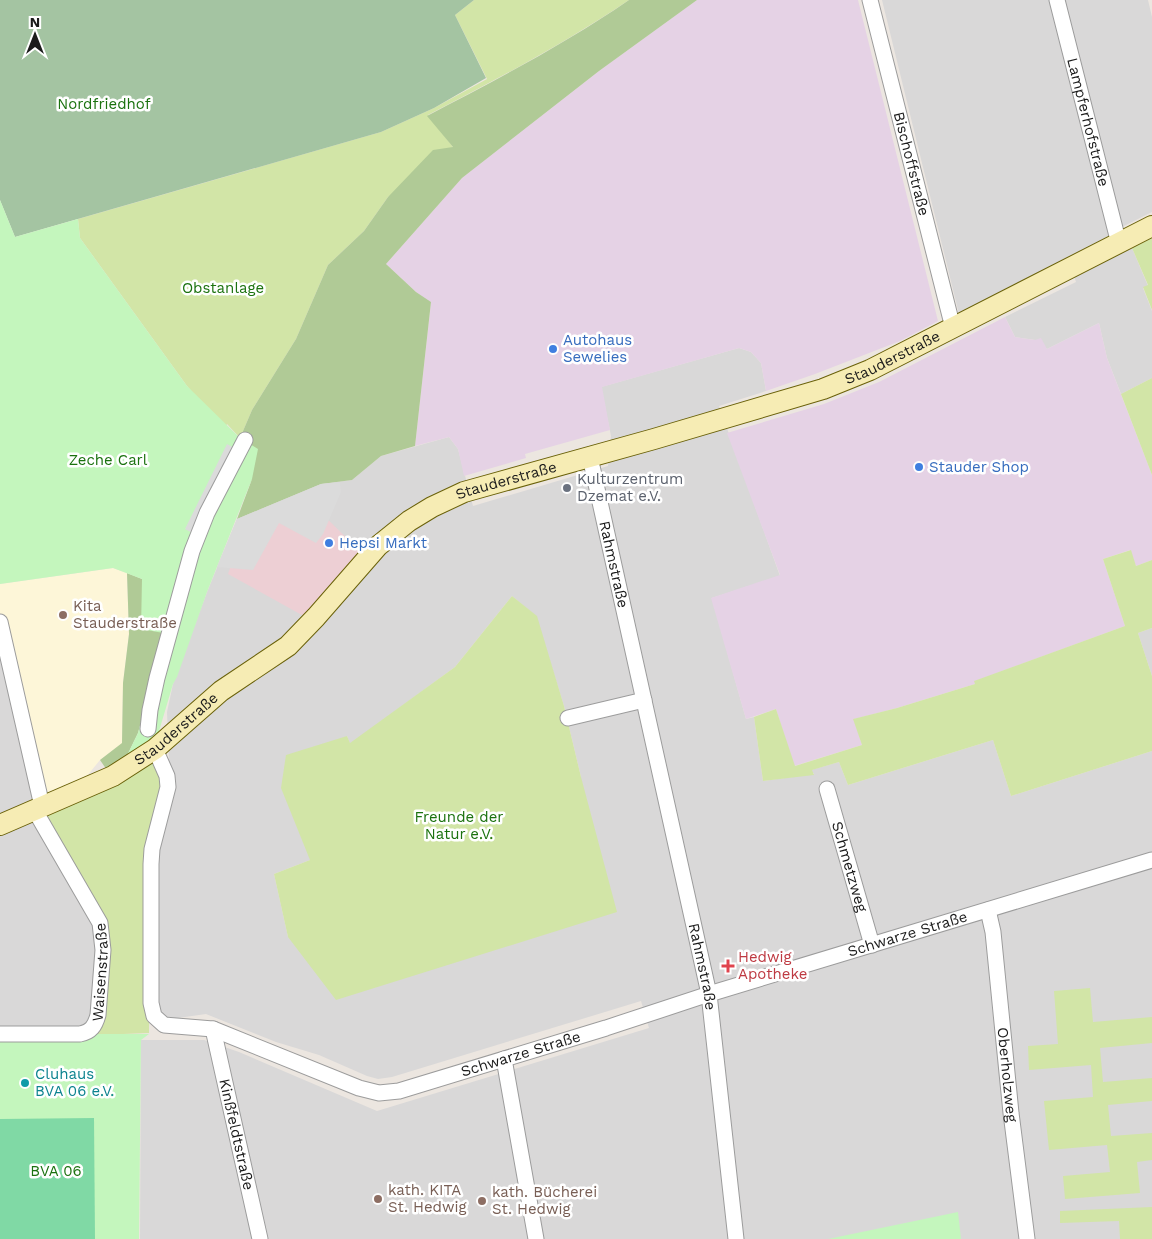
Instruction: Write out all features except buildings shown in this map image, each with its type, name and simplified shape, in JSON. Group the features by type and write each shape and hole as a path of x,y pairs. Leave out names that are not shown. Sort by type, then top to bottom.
{"main road":[{"name":"Stauderstraße","path":"0,825 113,776 155,749 221,691 288,646 378,546 410,521 432,507 464,492 823,389 870,370 1152,226"}],"street":[{"name":"Bischoffstraße","path":"870,0 953,328"},
{"name":"Lampferhofstraße","path":"1057,0 1119,244"},
{"path":"148,729 157,678 192,551 206,513 245,440"},
{"name":"Rahmstraße","path":"590,457 709,994 736,1239"},
{"path":"0,622 6,686 38,808"},
{"path":"568,718 644,700"},
{"name":"Schwarze Straße","path":"155,749 168,781 167,794 152,849 151,864 152,1009 158,1021 164,1025 213,1029 358,1088 379,1094 399,1091 709,994 1152,860"},
{"name":"Schmetzweg","path":"827,788 872,945"},
{"name":"Waisenstraße","path":"0,1034 80,1034 90,1031 98,1015 103,950 100,923 38,808"},
{"name":"Oberholzweg","path":"988,910 993,932 1011,1113 1028,1239"},
{"name":"Kinßfeldtstraße","path":"213,1029 260,1239"},
{"path":"504,1059 536,1239"}],"shaded area":[{"path":"697,0 858,0 938,321 900,341 766,391 761,363 751,352 739,348 602,387 610,430 525,454 526,458 464,476 458,449 449,437 415,446 431,303 416,292 386,264 462,178 599,71"},
{"path":"882,0 1148,0 1152,17 1152,212 1122,227 1108,239 959,314"},
{"path":"1132,248 1148,286 1143,288 1152,311 1152,378 1121,394 1107,358 1099,323 1047,349 1035,340 1015,337 1005,317 1076,282 1074,276"},
{"path":"1005,317 1015,337 1035,340 1041,338 1047,349 1099,323 1107,358 1152,475 1152,560 1136,566 1130,550 1103,559 1125,626 975,681 975,684 854,719 862,745 794,766 776,709 746,719 711,598 780,575 727,433 824,404 879,382"},
{"path":"739,348 751,352 761,363 766,391 719,406 780,576 712,598 746,719 754,717 763,781 814,774 811,770 839,762 848,785 993,740 1011,796 1152,751 1152,1239 140,1239 141,1040 204,1040 239,1052 377,1111 649,1028 641,1001 392,1077 378,1079 319,1055 276,1042 206,1014 171,1019 159,1012 157,1004 158,858 169,763 167,712 173,684 207,592 237,519 321,484 352,480 381,456 449,437 458,449 473,506 608,466 611,436 601,387","holes":["512,596 536,616 564,706 581,777 288,937 274,874 310,860 347,736 350,744 455,667"]},
{"path":"227,444 236,449 194,534 185,529"},
{"name":"Hepsi Markt","path":"340,482 341,492 323,534 316,543 279,523 253,570 217,567 237,519 321,484"},
{"path":"308,500 365,556 309,619 228,574 245,526"},
{"path":"113,568 127,573 129,634 123,683 122,744 100,760 74,792 43,805 0,618 0,584"},
{"path":"0,627 99,929 94,1034 0,1033"},
{"path":"1152,628 1152,676 1138,633"}],"green space":[{"name":"Nordfriedhof","path":"0,0 474,0 455,15 486,78 434,108 381,132 15,237 0,200"},
{"name":"Obstanlage","path":"474,0 629,0 530,60 428,115 453,147 388,197 364,231 328,265 296,339 252,410 240,438 227,424 224,430 187,386 80,238 78,219 381,132 434,108 487,79 455,15"},
{"path":"629,0 697,0 599,71 462,178 386,264 416,292 431,302 415,446 381,456 352,480 321,484 237,519 252,479 153,676 138,733 120,770 111,776 100,760 122,743 123,683 129,634 127,573 142,579 240,438 252,410 296,339 328,265 364,231 388,197 433,150 453,147 427,116 555,47"},
{"name":"Zeche Carl","path":"0,200 15,237 78,219 80,238 187,386 240,438 258,449 252,479 173,684 154,748 120,770 138,733 153,676 169,634 141,629 142,579 113,568 0,584"},
{"path":"1152,238 1152,310 1143,287 1148,285 1132,248"},
{"path":"1152,378 1152,475 1121,394"},
{"path":"1131,550 1136,566 1152,560 1152,628 1138,633 1152,676 1152,751 1011,796 993,740 848,785 839,762 812,770 814,775 763,781 754,717 776,709 795,766 862,745 853,719 897,708 975,684 974,681 1125,626 1103,559"},
{"name":"Freunde der Natur e.V.","path":"512,596 537,616 564,706 617,912 336,1000 288,937 274,874 310,860 281,788 286,755 347,736 350,743 455,667"},
{"path":"154,750 164,770 151,848 149,1033 98,1035 96,1033 100,928 35,809"},
{"path":"1090,988 1093,1022 1152,1017 1152,1043 1100,1048 1103,1082 1152,1078 1152,1101 1108,1105 1111,1136 1152,1133 1152,1160 1137,1162 1140,1193 1065,1199 1063,1176 1110,1172 1107,1145 1049,1150 1044,1101 1093,1097 1091,1065 1029,1070 1028,1046 1058,1044 1054,991"},
{"name":"BVA 06","path":"149,1034 141,1040 139,1239 0,1239 0,1035"},
{"path":"94,1118 95,1239 0,1239 0,1119"},
{"path":"1152,1207 1152,1239 1120,1239 1119,1221 1060,1223 1060,1211"},
{"path":"958,1212 961,1239 828,1239"}],"place":[{"name":"Autohaus Sewelies","path":"553,349"},
{"name":"Stauder Shop","path":"919,467"},
{"name":"Kulturzentrum Dzemat e.V.","path":"567,488"},
{"name":"Hepsi Markt","path":"329,543"},
{"name":"Kita Stauderstraße","path":"63,615"},
{"name":"Hedwig Apotheke","path":"728,966"},
{"name":"Cluhaus BVA 06 e.V.","path":"25,1083"},
{"name":"kath. KITA St. Hedwig","path":"378,1199"},
{"name":"kath. Bücherei St. Hedwig","path":"482,1201"}]}
